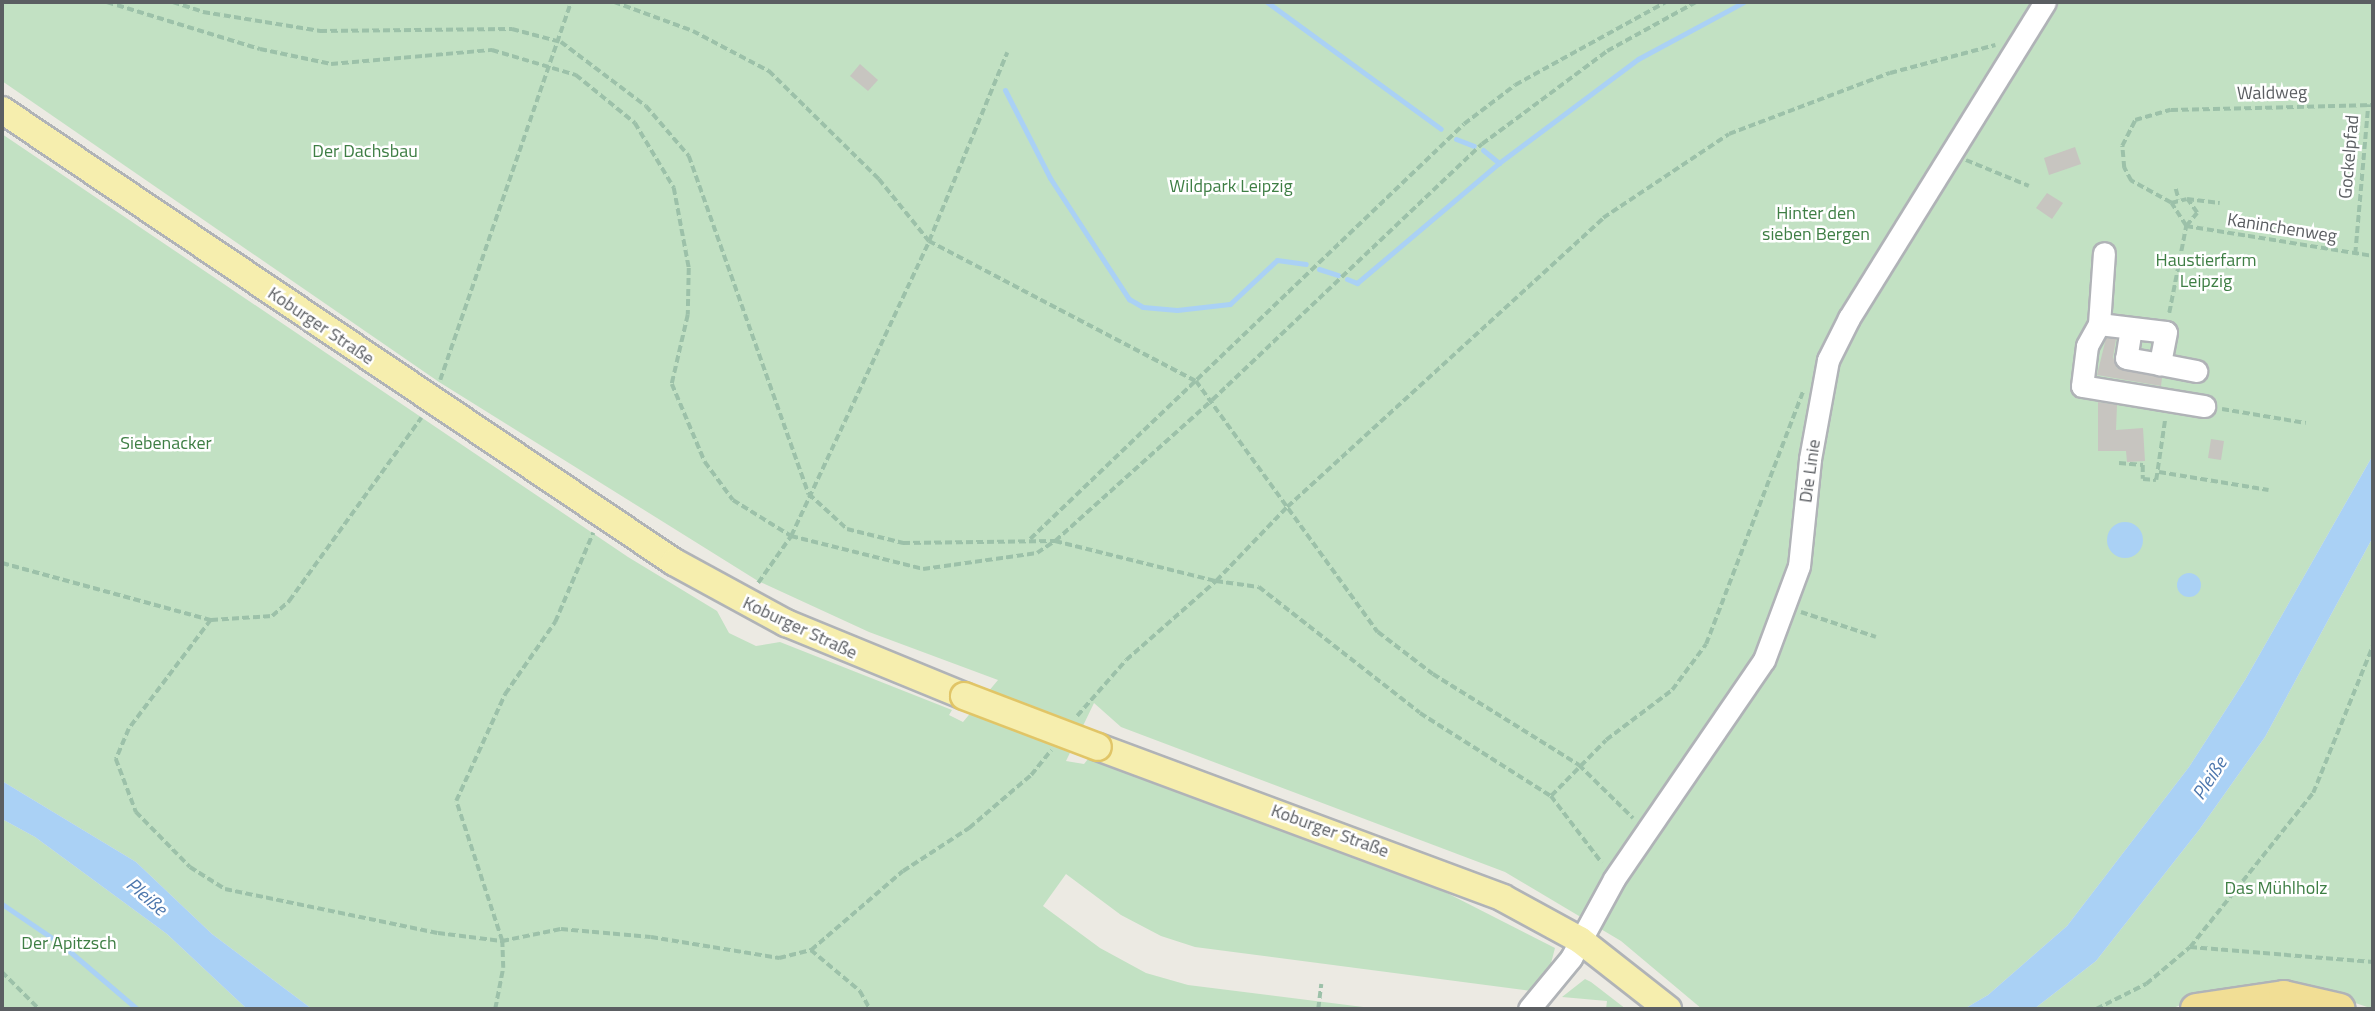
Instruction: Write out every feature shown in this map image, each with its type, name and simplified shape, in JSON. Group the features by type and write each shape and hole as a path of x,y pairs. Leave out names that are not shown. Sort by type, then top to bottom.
{"highway":[{"path":"2196,1009 2284,996 2340,1009"}],"main road":[{"name":"Koburger Straße","path":"2,110 603,516 747,604 836,646 964,696 1479,888 1580,940 1668,1009"}],"lane":[{"name":"Die Linie","path":"1529,1009 1580,940 1614,879 1764,660 1786,607 1799,566 1810,459 1828,360 1849,318 2045,2"},
{"path":"2104,253 2099,324 2087,346 2082,386 2204,406"},
{"path":"2099,324 2166,332 2160,364"},
{"path":"2132,328 2126,358 2196,371"}],"path":[{"path":"107,2 260,49 331,64 492,50 576,75 635,123 674,188 689,268 688,315 672,384 705,462 733,500 791,536 923,569 1037,553 1055,541 1212,400 1482,144 1607,51 1696,2"},
{"path":"173,2 203,12 320,31 512,29 561,42 646,106 689,156 809,494 847,529 903,543 1030,539 1055,541 1216,581 1259,587 1420,713 1551,796 1614,879"},
{"path":"439,382 561,42 571,2"},
{"path":"614,2 693,31 769,71 879,179 929,241 1196,381 1378,632 1433,674 1579,765 1648,831"},
{"path":"1030,539 1464,124 1515,85 1666,2"},
{"path":"1073,721 1126,660 1216,581 1287,507 1603,218 1729,134 1890,73 2024,37"},
{"path":"747,604 791,536 929,241 1007,53"},
{"name":"Waldweg","path":"2171,203 2132,181 2124,167 2122,146 2135,120 2171,110 2370,105"},
{"name":"Gockelpfad","path":"2355,254 2370,105"},
{"path":"1952,155 2029,186"},
{"path":"2176,189 2179,200"},
{"path":"2186,226 2171,203 2187,199 2220,203"},
{"path":"2166,332 2186,226 2197,213 2187,199"},
{"name":"Kaninchenweg","path":"2186,226 2373,256"},
{"path":"1551,796 1579,765 1672,690 1706,644 1799,396 1806,387"},
{"path":"2119,463 2143,465 2143,479 2156,480 2167,401"},
{"path":"2204,406 2306,423"},
{"path":"2,563 211,620 272,616 289,601 422,416"},
{"path":"2159,472 2269,490"},
{"path":"495,1009 503,968 502,942 456,801 505,694 555,622 603,516"},
{"path":"1786,607 1876,637"},
{"path":"211,620 129,729 116,760 136,812 159,839 190,867 239,895 502,942 561,929 652,937 779,958 811,950 903,871 969,828 1010,793 1056,743"},
{"path":"2096,1009 2146,985 2190,947 2313,793 2373,645"},
{"path":"2190,947 2373,962"},
{"path":"811,950 860,991 870,1009"},
{"path":"2,972 39,1009"},
{"path":"1318,1009 1321,984"}],"green space":[{"path":"2,2 2373,2 2373,455 2245,680 2189,767 2067,926 1988,995 1964,1009 1702,1009 1621,941 1505,872 1121,727 1094,703 1066,761 1084,764 1088,759 1445,892 1555,948 1549,971 1531,991 1195,947 1161,936 1121,915 1066,874 1043,906 1100,948 1146,973 1188,985 1379,1009 312,1009 212,934 136,862 2,781 2,134 628,557 717,611 729,633 756,646 780,642 952,710 949,715 963,722 998,680 869,632 758,581 439,382 2,81"},
{"name":"Das Mühlholz","path":"2373,537 2373,1009 2326,993 2190,1001 2171,1009 2034,1009 2096,961 2199,830 2265,737"},
{"name":"Der Apitzsch","path":"2,819 35,837 167,934 247,1009 2,1009"},
{"path":"1585,979 1626,1009 1606,1009 1607,1001 1562,997"}],"water":[{"name":"Pleiße","path":"2373,455 2373,537 2265,737 2199,830 2096,961 2034,1009 1964,1009 1988,995 2067,926 2189,767 2245,680"},
{"path":"2125,522 2138,527 2143,540 2138,553 2125,558 2112,553 2107,540 2112,527"},
{"path":"2189,573 2197,577 2201,585 2197,593 2189,597 2181,593 2177,585 2181,577"},
{"name":"Pleiße","path":"2,781 136,862 212,934 312,1009 247,1009 167,934 35,837 2,819"}],"building":[{"path":"860,64 878,80 868,91 850,76"},
{"path":"2075,147 2081,164 2049,175 2044,158"},
{"path":"2047,193 2063,203 2052,219 2036,208"},
{"path":"2106,338 2116,339 2113,357 2117,368 2162,378 2161,386 2097,375"},
{"path":"2098,402 2117,405 2116,430 2143,428 2145,461 2127,462 2126,451 2098,451"},
{"path":"2211,439 2224,441 2221,460 2208,458"}],"waterway":[{"path":"1267,2 1441,129"},
{"path":"1347,279 1357,283 1499,163 1638,59 1744,2"},
{"path":"1005,90 1050,178 1129,299 1143,307 1177,310 1230,304 1277,260 1306,264"},
{"path":"1456,139 1474,146"},
{"path":"1483,150 1499,163"},
{"path":"1319,269 1338,275"},
{"path":"2,904 61,944 137,1009"}],"park label":[{"name":"Der Dachsbau","path":"365,151"},
{"name":"Wildpark Leipzig","path":"1231,186"},
{"name":"Hinter den sieben Bergen","path":"1816,224"},
{"name":"Haustierfarm Leipzig","path":"2206,271"},
{"name":"Siebenacker","path":"166,443"}]}
